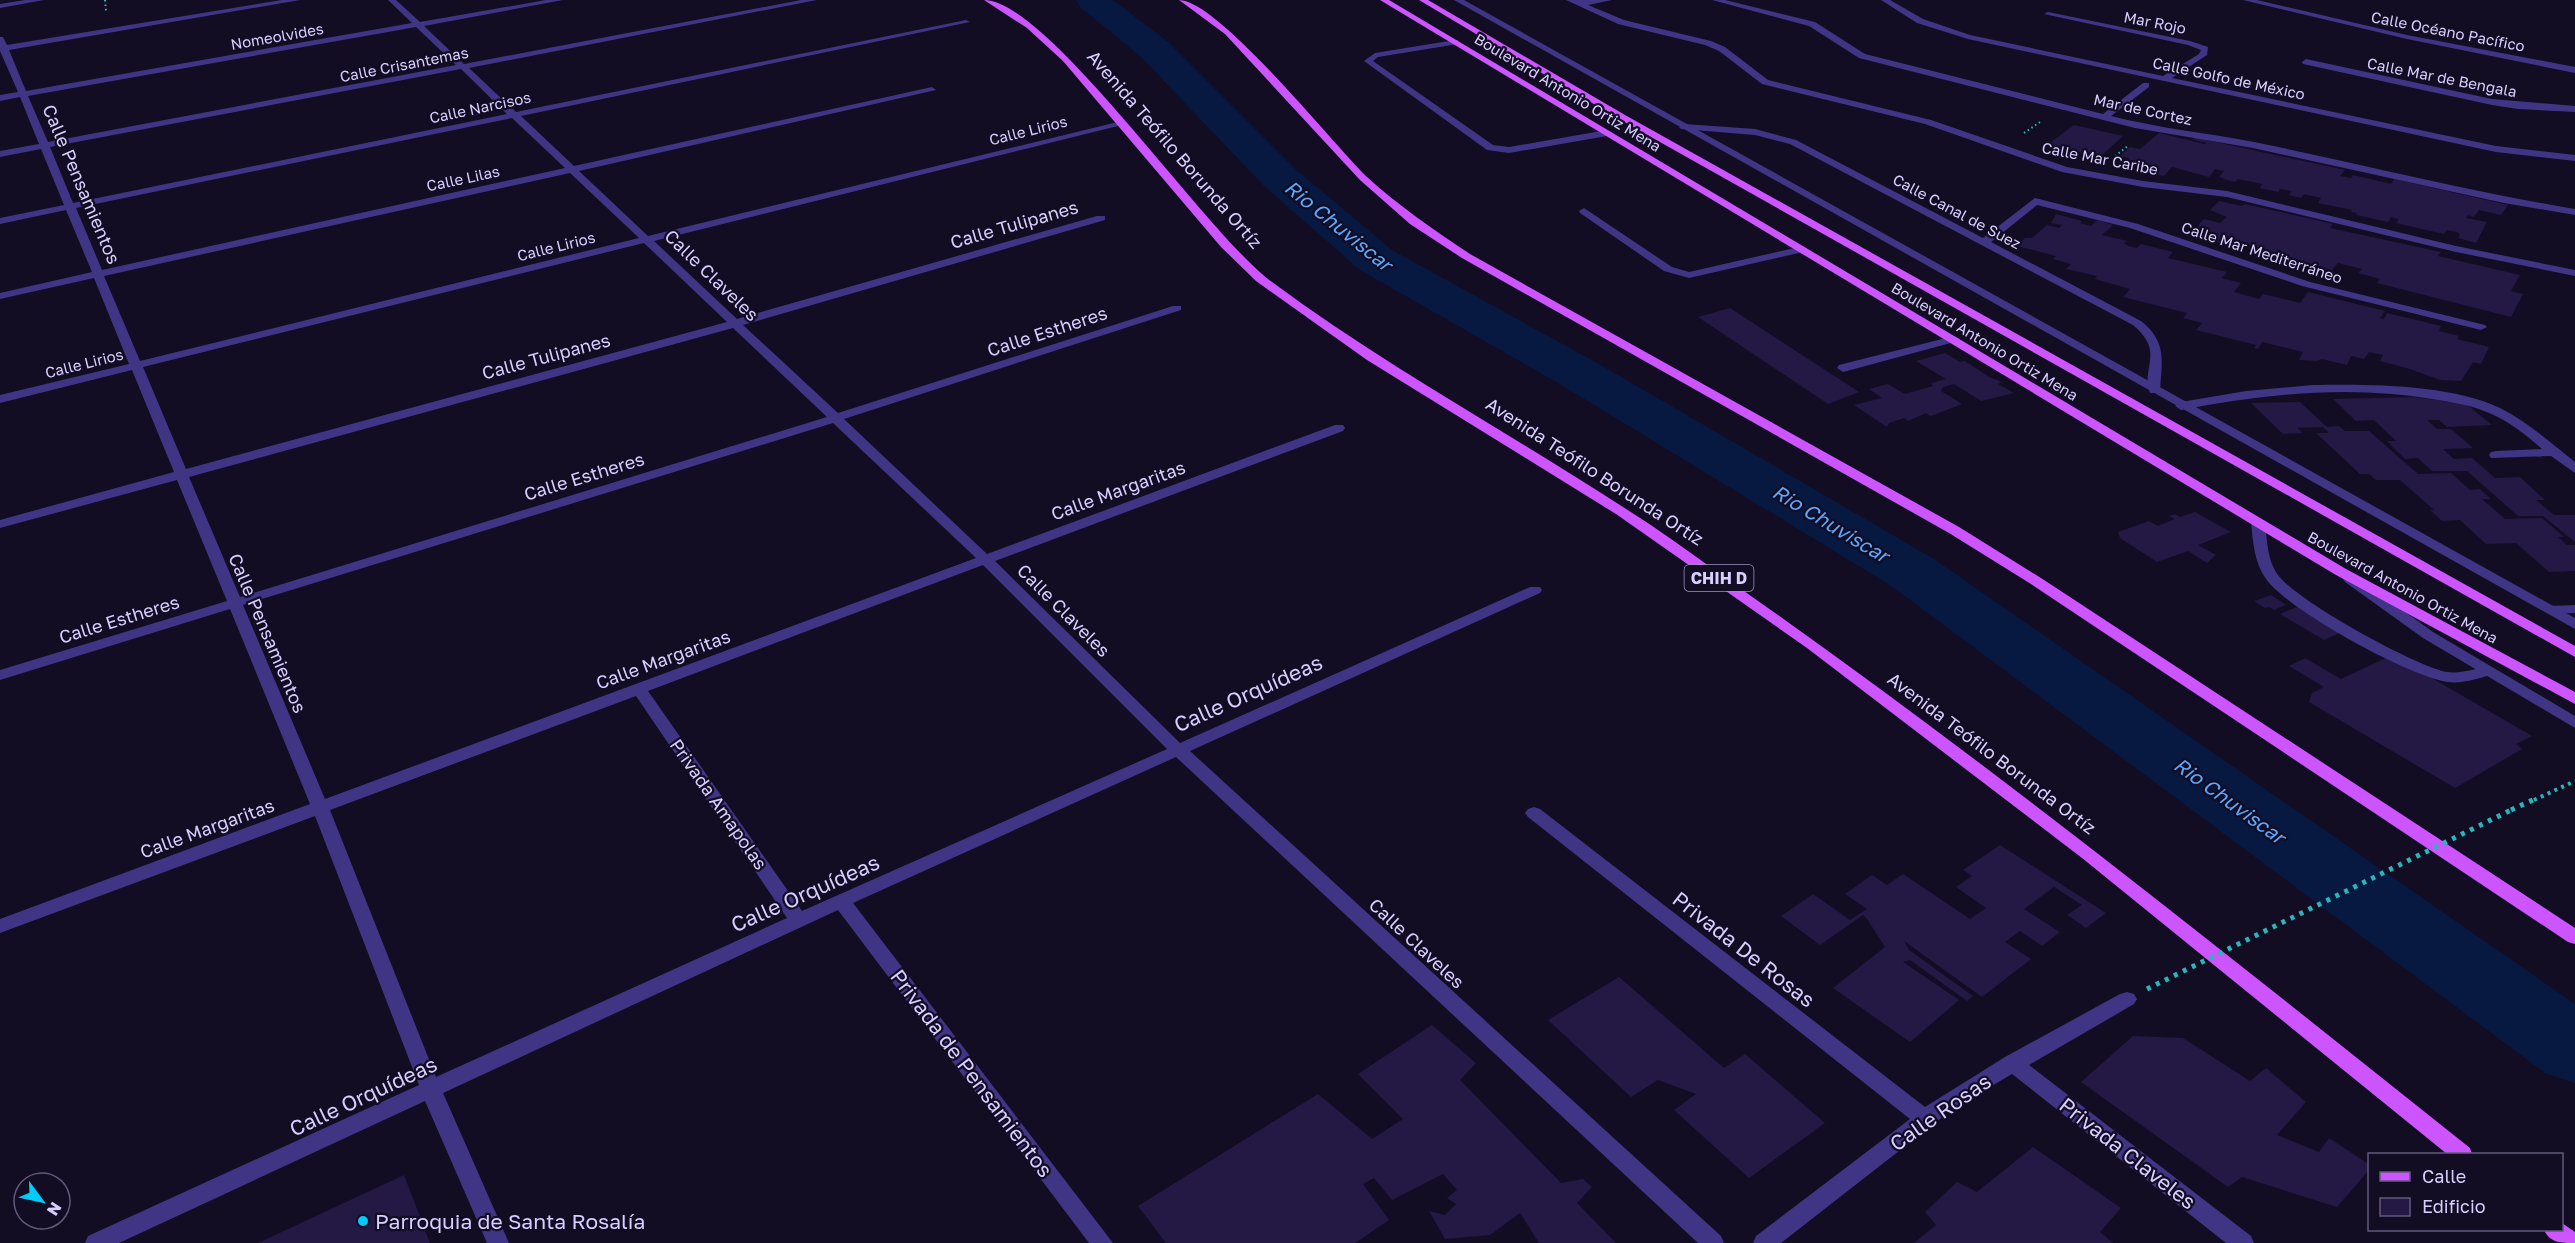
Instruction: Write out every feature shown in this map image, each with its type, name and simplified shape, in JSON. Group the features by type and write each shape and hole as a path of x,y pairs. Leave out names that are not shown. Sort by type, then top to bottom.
{"main road":[{"name":"Avenida Teófilo Borunda Ortíz","path":"987,0 1015,14 1039,32 1066,59 1225,245 1260,279 1371,357 1621,511 1785,625 2088,854 2460,1153"},
{"path":"1183,0 1228,32 1363,178 1414,222 1466,256 1954,530 2036,581 2575,937"},
{"name":"Boulevard Antonio Ortiz Mena","path":"1384,0 2341,572 2575,699"},
{"name":"Boulevard Antonio Ortiz Mena","path":"1423,0 1632,123 2575,652"},
{"path":"2556,1231 2572,1243"}],"street":[{"path":"0,6 40,0"},
{"path":"1,45 296,0"},
{"name":"Calle Claveles","path":"392,0 986,560 1177,749 1713,1243"},
{"name":"Nomeolvides","path":"0,98 559,0"},
{"name":"Calle Crisantemas","path":"0,154 813,0"},
{"name":"Boulevard Antonio Ortiz Mena","path":"1458,0 2181,406 2575,624"},
{"path":"1574,2 1608,0"},
{"name":"Mar de Cortez","path":"1716,0 1812,24 1862,56 2138,126 2253,145 2504,200 2575,212"},
{"name":"Calle Golfo de México","path":"1885,0 1920,21 1968,37 2496,148 2575,158"},
{"name":"Calle Océano Pacífico","path":"2247,0 2407,37 2575,70"},
{"name":"Calle Mar Caribe","path":"1574,2 1622,22 1708,43 1722,49 1764,82 1928,122 2065,170 2143,184 2227,194 2456,249 2575,273"},
{"name":"Mar Rojo","path":"2048,14 2190,43 2205,50 2203,55 2165,78"},
{"name":"Calle Narcisos","path":"3,222 966,22"},
{"path":"1455,42 1375,55 1368,61 1490,148 1509,150 1607,133"},
{"name":"Calle Pensamientos","path":"1,45 320,807 431,1090 498,1243"},
{"name":"Calle Mar de Bengala","path":"2306,62 2492,102 2518,106 2575,109"},
{"path":"2105,117 2146,85"},
{"name":"Calle Lilas","path":"0,296 932,90"},
{"name":"Calle Lirios","path":"0,399 1119,123"},
{"name":"Calle Canal de Suez","path":"1684,127 1755,132 1793,142 2137,322 2151,333 2156,346 2154,390"},
{"name":"Calle Mar Mediterráneo","path":"1985,242 2035,201 2134,226 2229,260 2326,289 2481,327"},
{"path":"1584,211 1668,269 1689,274 1803,249"},
{"name":"Calle Tulipanes","path":"0,524 734,324 1101,218"},
{"name":"Calle Estheres","path":"0,675 836,418 1177,308"},
{"path":"1843,368 1954,339"},
{"path":"2181,406 2233,396 2280,391 2379,389 2426,393 2493,410 2514,422 2575,469"},
{"name":"Calle Margaritas","path":"0,926 1339,428"},
{"path":"2496,455 2554,452"},
{"path":"2258,522 2262,555 2266,567 2274,580 2290,595 2332,621 2429,672 2447,677 2463,677 2488,671"},
{"path":"2341,572 2398,616 2575,723"},
{"name":"Calle Orquídeas","path":"96,1243 799,920 1535,590"},
{"path":"2549,610 2575,609"},
{"name":"Privada Amapolas","path":"639,689 799,920"},
{"name":"Privada De Rosas","path":"1534,813 1925,1119"},
{"name":"Privada de Pensamientos","path":"842,902 1102,1243"},
{"name":"Calle Rosas","path":"1764,1243 1947,1102 2127,999"},
{"name":"Privada Claveles","path":"2012,1063 2243,1243"}],"path":[{"path":"2018,138 2044,120"},
{"path":"2110,160 2135,141"},
{"path":"2147,989 2511,810 2575,781"}],"building":[{"path":"2074,125 2123,136 2100,157 2047,145"},
{"path":"2159,133 2207,143 2191,139 2197,138 2345,170 2340,176 2351,178 2353,175 2391,184 2394,179 2508,205 2501,215 2479,210 2474,217 2468,215 2466,218 2487,222 2476,243 2458,238 2460,234 2457,232 2447,230 2444,234 2396,223 2399,219 2391,217 2388,222 2356,215 2357,213 2351,212 2352,210 2318,203 2321,198 2304,194 2301,198 2289,195 2292,191 2280,189 2278,192 2260,188 2262,184 2238,179 2235,182 2230,181 2219,177 2224,171 2215,169 2209,177 2172,167 2164,176 2121,167 2129,158 2120,156 2130,147 2140,149"},
{"path":"2219,201 2242,206 2245,204 2333,224 2330,228 2441,252 2438,256 2520,275 2511,291 2523,294 2511,317 2377,283 2380,279 2358,273 2362,269 2338,263 2332,270 2263,253 2266,249 2233,241 2229,245 2203,239 2210,232 2198,229 2204,219 2220,223 2227,217 2210,210"},
{"path":"2056,214 2082,221 2080,223 2091,226 2097,220 2113,225 2102,235 2127,241 2124,243 2128,246 2137,248 2141,244 2173,252 2168,258 2227,272 2222,278 2241,283 2234,292 2259,299 2263,294 2300,303 2308,292 2385,311 2380,318 2384,319 2387,313 2441,326 2439,331 2459,336 2457,339 2489,347 2481,364 2473,362 2461,381 2440,380 2380,361 2383,355 2369,352 2364,359 2351,356 2347,365 2322,359 2299,360 2303,352 2262,342 2258,349 2254,348 2256,345 2196,330 2202,323 2183,318 2187,313 2123,297 2130,289 2095,279 2097,276 2066,269 2071,264 2053,259 2056,256 2017,246 2025,238 2032,238 2047,225 2059,228 2062,225 2051,223"},
{"path":"1730,308 1859,392 1828,404 1698,317"},
{"path":"1945,353 1960,362 1965,361 1989,377 2002,382 1998,384 2014,393 1981,401 1954,384 1943,387 1941,391 1962,404 1931,416 1926,413 1908,421 1904,418 1889,423 1887,427 1854,405 1882,398 1869,389 1888,384 1905,394 1933,386 1931,383 1946,379 1916,361"},
{"path":"2413,397 2466,404 2492,425 2447,427 2439,420 2427,420 2437,429 2451,429 2473,448 2443,449 2454,459 2472,458 2495,478 2520,477 2545,500 2536,500 2554,515 2575,515 2575,542 2543,516 2518,516 2467,471 2432,471 2418,458 2405,459 2387,441 2396,441 2374,420 2356,421 2333,399"},
{"path":"2300,402 2327,427 2339,426 2345,431 2369,431 2418,474 2451,473 2470,490 2480,489 2491,499 2482,499 2505,519 2542,518 2564,537 2558,537 2567,545 2575,545 2575,571 2549,572 2516,543 2486,544 2460,520 2442,521 2430,510 2434,510 2400,480 2376,480 2369,474 2360,474 2316,433 2329,433 2323,427 2297,428 2303,433 2283,434 2251,403"},
{"path":"2195,512 2231,532 2198,545 2216,555 2207,563 2188,551 2157,562 2120,538 2118,532 2149,521 2158,526 2175,519 2168,516 2175,514 2180,517"},
{"path":"2271,595 2286,605 2274,610 2269,607 2265,608 2254,601"},
{"path":"2299,606 2344,631 2324,640 2280,614"},
{"path":"2392,655 2532,736 2516,744 2522,749 2455,788 2309,702 2312,693 2324,687 2289,666 2305,658 2341,679"},
{"path":"2000,845 2106,913 2086,928 2067,915 2082,905 2054,887 2024,909 2060,932 2042,946 2020,931 2005,942 2031,959 1982,997 1904,941 1909,950 1973,996 1967,1001 1910,960 1903,962 1959,1000 1910,1042 1833,988 1885,947 1863,915 1820,945 1781,916 1813,894 1850,920 1867,909 1845,894 1872,875 1887,885 1903,874 1970,919 1986,908 1956,887 1972,876 1963,870"},
{"path":"1619,977 1724,1068 1745,1054 1825,1123 1749,1178 1674,1110 1696,1094 1658,1080 1631,1097 1548,1020"},
{"path":"1432,1025 1476,1063 1460,1080 1561,1183 1583,1179 1592,1187 1577,1203 1616,1243 1539,1243 1520,1213 1490,1235 1445,1239 1429,1211 1445,1215 1456,1204 1447,1198 1457,1190 1443,1174 1392,1200 1374,1178 1363,1184 1389,1220 1355,1243 1166,1243 1138,1206 1318,1094 1372,1139 1403,1119 1358,1074"},
{"path":"2133,1036 2183,1038 2250,1081 2266,1068 2306,1102 2277,1135 2319,1152 2329,1138 2368,1164 2368,1171 2337,1207 2242,1177 2228,1187 2081,1082"},
{"path":"2033,1147 2121,1208 2100,1232 2113,1243 1914,1243 1936,1225 1925,1212 1957,1182 1977,1192"},
{"name":"Parroquia de Santa Rosalía","path":"404,1175 430,1243 258,1243"}],"waterway":[{"name":"Rio Chuviscar","path":"1092,0 1154,49 1278,176 1376,260 1581,375 1912,572 2575,1049"}],"place":[{"name":"Parroquia de Santa Rosalía","path":"363,1221"}]}
